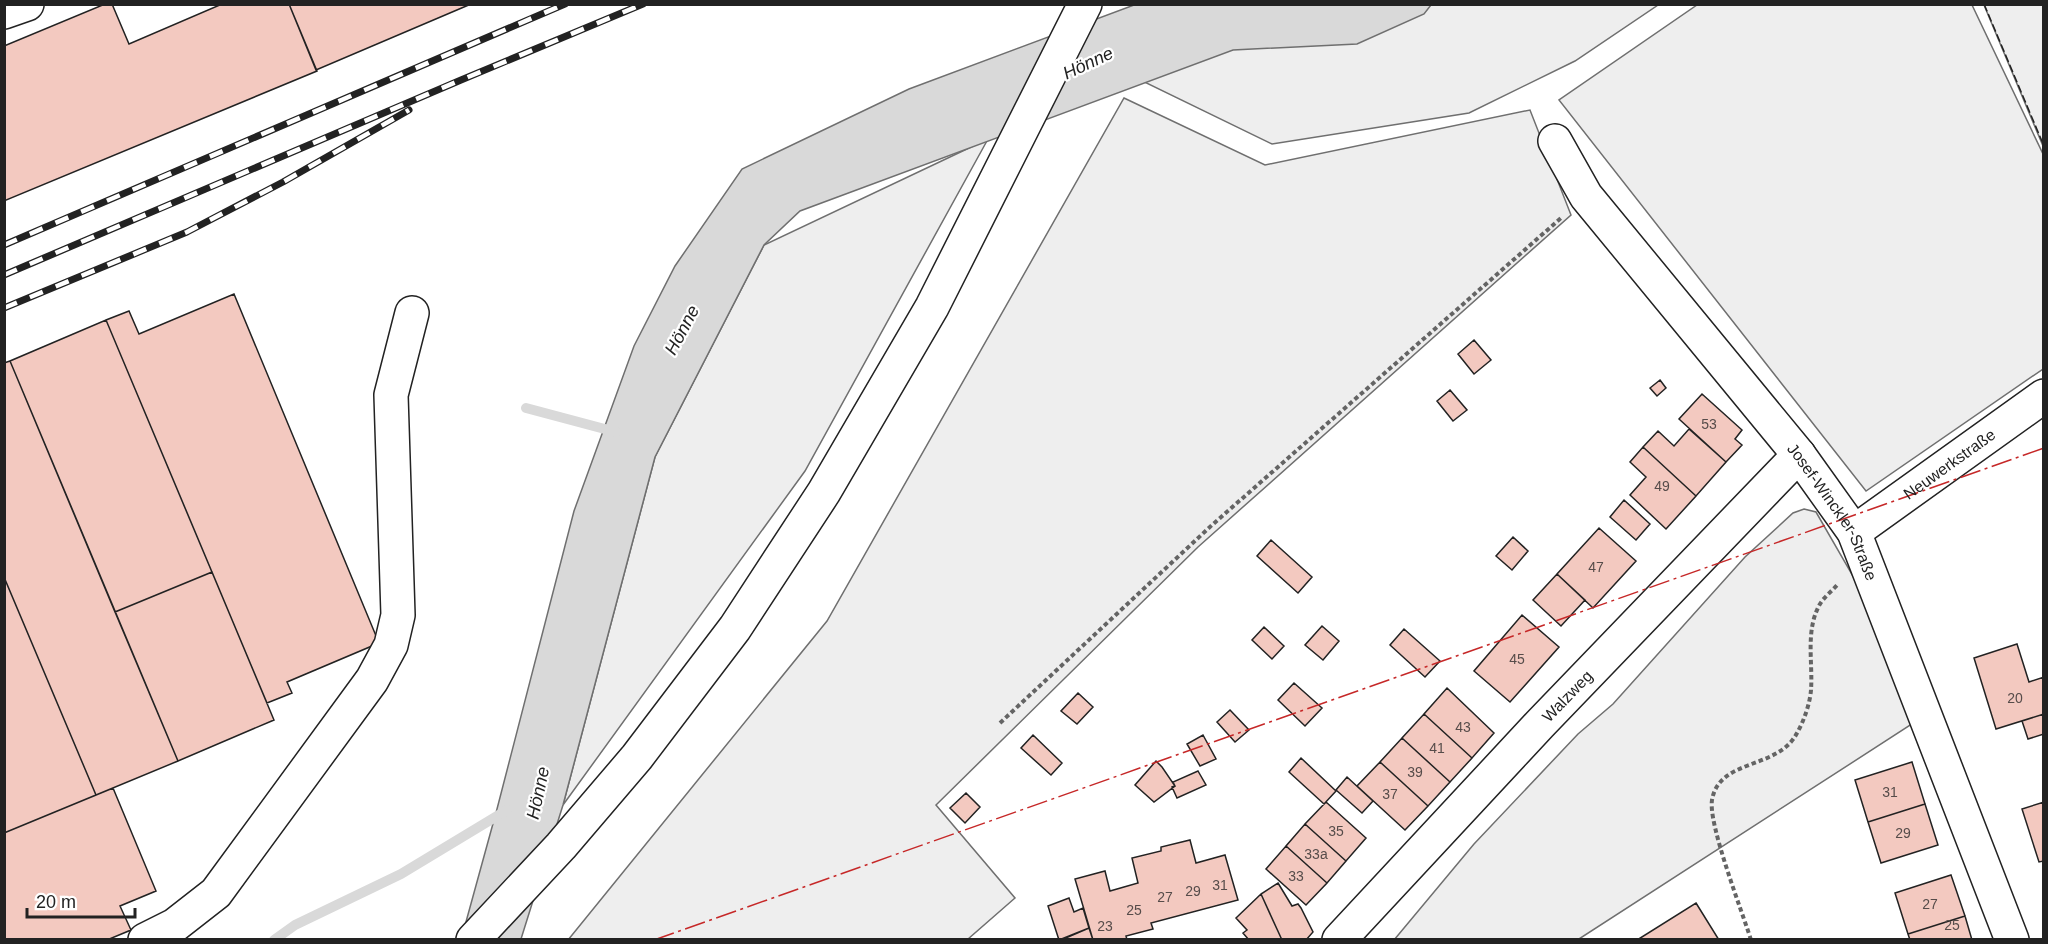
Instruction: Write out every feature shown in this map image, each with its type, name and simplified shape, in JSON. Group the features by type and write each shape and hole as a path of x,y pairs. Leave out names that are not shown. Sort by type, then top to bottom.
{"street":[{"path":"4,12 27,4"},
{"path":"473,939 561,846 637,757 735,628 824,492 932,307 1084,4"},
{"name":"Josef-Winckler-Straße","path":"1555,141 1586,196 1799,455 1860,546 2012,939"},
{"path":"145,939 175,925 216,893 372,680 391,645 398,615 391,395 412,313"},
{"name":"Neuwerkstraße","path":"1860,546 2043,396"},
{"name":"Walzweg","path":"1340,939 1548,716 1799,455"}],"path":[{"path":"1000,723 1212,525 1586,196"},
{"path":"1751,939 1716,831 1712,802 1716,786 1727,774 1775,755 1785,748 1797,734 1811,692 1811,642 1820,603 1860,546"}],"shaded area":[{"path":"1175,5 1658,5 1575,61 1469,113 1272,144 1132,76"},
{"path":"1697,5 1972,5 2043,154 2043,369 1866,491 1559,100"},
{"path":"1984,5 2043,5 2043,146"},
{"path":"1124,98 1265,165 1530,110 1571,215 1198,547 936,805 1015,898 968,939 568,940 827,621"},
{"path":"988,139 805,471 563,805 655,457 764,245"},
{"path":"1804,509 1816,512 1857,583 1915,722 1579,939 1394,940 1474,844 1578,734 1613,704 1745,557 1793,513"}],"water":[{"name":"Hönne","path":"1134,5 1431,5 1424,14 1357,44 1233,50 800,211 764,245 655,457 563,805 521,939 461,940 574,511 634,346 675,266 742,169 909,89"}],"building":[{"path":"105,4 112,4 129,44 222,4 289,4 317,71 4,201 4,46"},
{"path":"289,4 471,4 316,70"},
{"path":"234,294 379,643 287,682 292,693 267,703 106,320 129,311 139,334"},
{"path":"106,320 212,572 115,612 10,361"},
{"path":"1474,340 1491,360 1474,374 1458,354"},
{"path":"10,361 178,761 96,795 4,577 4,363"},
{"path":"1660,380 1666,388 1657,396 1650,388"},
{"path":"1450,390 1467,410 1453,421 1437,401"},
{"path":"1702,394 1742,430 1735,439 1742,445 1726,462 1679,419"},
{"path":"1689,429 1726,462 1696,496 1643,447 1658,431 1674,446"},
{"path":"1643,447 1696,496 1666,529 1630,495 1646,477 1630,462"},
{"path":"1624,500 1650,524 1636,540 1610,517"},
{"path":"1599,528 1636,561 1593,608 1557,574"},
{"path":"1513,537 1528,551 1512,570 1496,556"},
{"path":"1271,540 1312,577 1298,593 1257,556"},
{"path":"212,572 274,720 178,761 115,612"},
{"path":"1557,574 1585,600 1561,626 1533,600"},
{"path":"4,577 96,795 4,833"},
{"path":"1522,615 1559,647 1510,702 1474,671"},
{"path":"1322,626 1339,641 1323,660 1305,645"},
{"path":"1264,627 1284,646 1272,659 1252,640"},
{"path":"1404,629 1440,661 1425,677 1390,645"},
{"path":"2017,644 2029,682 2044,677 2044,714 1996,729 1974,658"},
{"path":"1294,683 1322,708 1305,726 1278,700"},
{"path":"1447,688 1494,733 1472,758 1424,714"},
{"path":"1078,693 1093,707 1077,724 1061,711"},
{"path":"1230,710 1249,730 1235,742 1217,722"},
{"path":"1424,714 1472,758 1450,782 1402,738"},
{"path":"2044,714 2044,734 2028,739 2022,721"},
{"path":"1033,735 1062,763 1051,775 1021,748"},
{"path":"1203,735 1216,759 1200,766 1187,744"},
{"path":"1402,738 1450,782 1428,806 1380,762"},
{"path":"1301,758 1336,791 1324,804 1289,772"},
{"path":"1156,761 1175,786 1154,802 1135,785"},
{"path":"1380,762 1428,806 1405,830 1357,786"},
{"path":"1912,762 1925,804 1868,822 1855,780"},
{"path":"1198,771 1206,785 1177,798 1172,787 1175,786 1173,782"},
{"path":"1347,777 1373,801 1362,813 1336,790"},
{"path":"113,788 156,891 120,906 131,930 107,940 4,940 4,833"},
{"path":"966,793 980,807 965,823 950,808"},
{"path":"1326,802 1366,838 1346,861 1305,824"},
{"path":"2044,802 2044,861 2039,862 2022,809"},
{"path":"1925,804 1938,845 1881,863 1868,822"},
{"path":"1305,824 1346,861 1327,883 1286,846"},
{"path":"1190,840 1196,863 1225,855 1238,900 1151,923 1153,929 1126,936 1127,940 1093,940 1075,879 1105,871 1110,891 1138,883 1132,858 1161,851 1161,847"},
{"path":"1286,846 1327,883 1306,905 1266,869"},
{"path":"1951,875 1965,916 1908,934 1895,893"},
{"path":"1278,883 1292,906 1298,904 1301,908 1313,932 1306,940 1282,940 1261,894"},
{"path":"1261,894 1282,940 1249,940 1243,933 1247,930 1236,918"},
{"path":"1069,898 1074,912 1083,908 1089,928 1059,940 1048,906"},
{"path":"1696,903 1719,940 1637,940"},
{"path":"1965,916 1972,940 1910,940 1908,934"},
{"path":"1089,928 1093,940 1061,940"}],"waterway":[{"path":"526,408 616,432"},
{"path":"274,940 295,925 401,874 507,810"}],"railway":[{"path":"4,245 565,4"},
{"path":"4,275 643,4"},
{"path":"4,308 187,232 283,182 409,110"}],"fence":[{"path":"1984,4 2044,146"}],"power":[{"path":"654,940 2044,448"}]}
